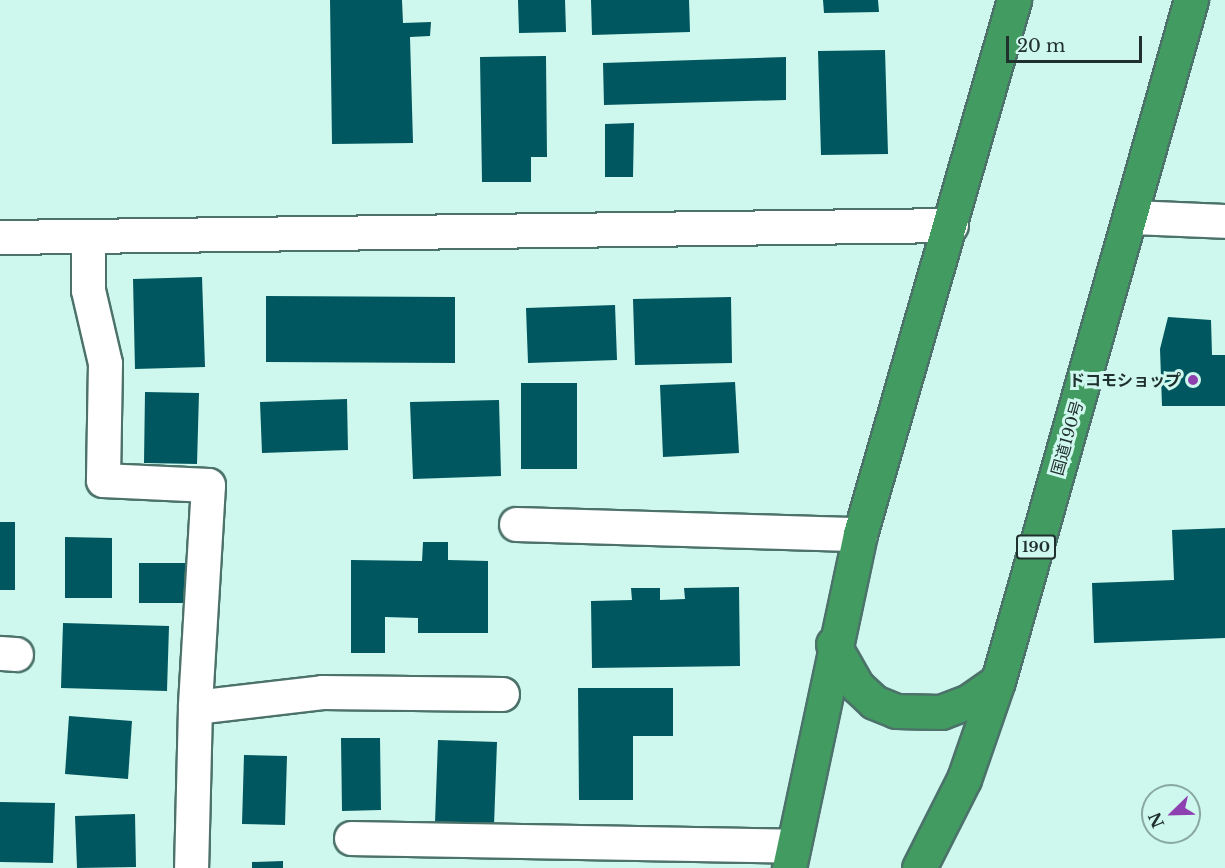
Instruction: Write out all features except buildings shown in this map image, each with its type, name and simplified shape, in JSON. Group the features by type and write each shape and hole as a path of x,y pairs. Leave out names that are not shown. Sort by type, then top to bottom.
{"highway":[{"path":"791,857 833,644 860,534 951,225 1014,0"},
{"name":"国道190号","path":"920,868 964,779 998,681 1191,0"},
{"path":"833,644 857,686 874,702 896,711 941,712 969,701 998,681"}],"street":[{"path":"1131,217 1225,221"},
{"path":"0,237 951,225"},
{"path":"88,237 88,290 105,363 103,480 208,485 195,707 191,868"},
{"path":"516,524 860,534"},
{"path":"195,707 322,692 502,694"},
{"path":"351,838 490,854 791,857"}],"place":[{"name":"ドコモショップ","path":"1193,380"}]}
